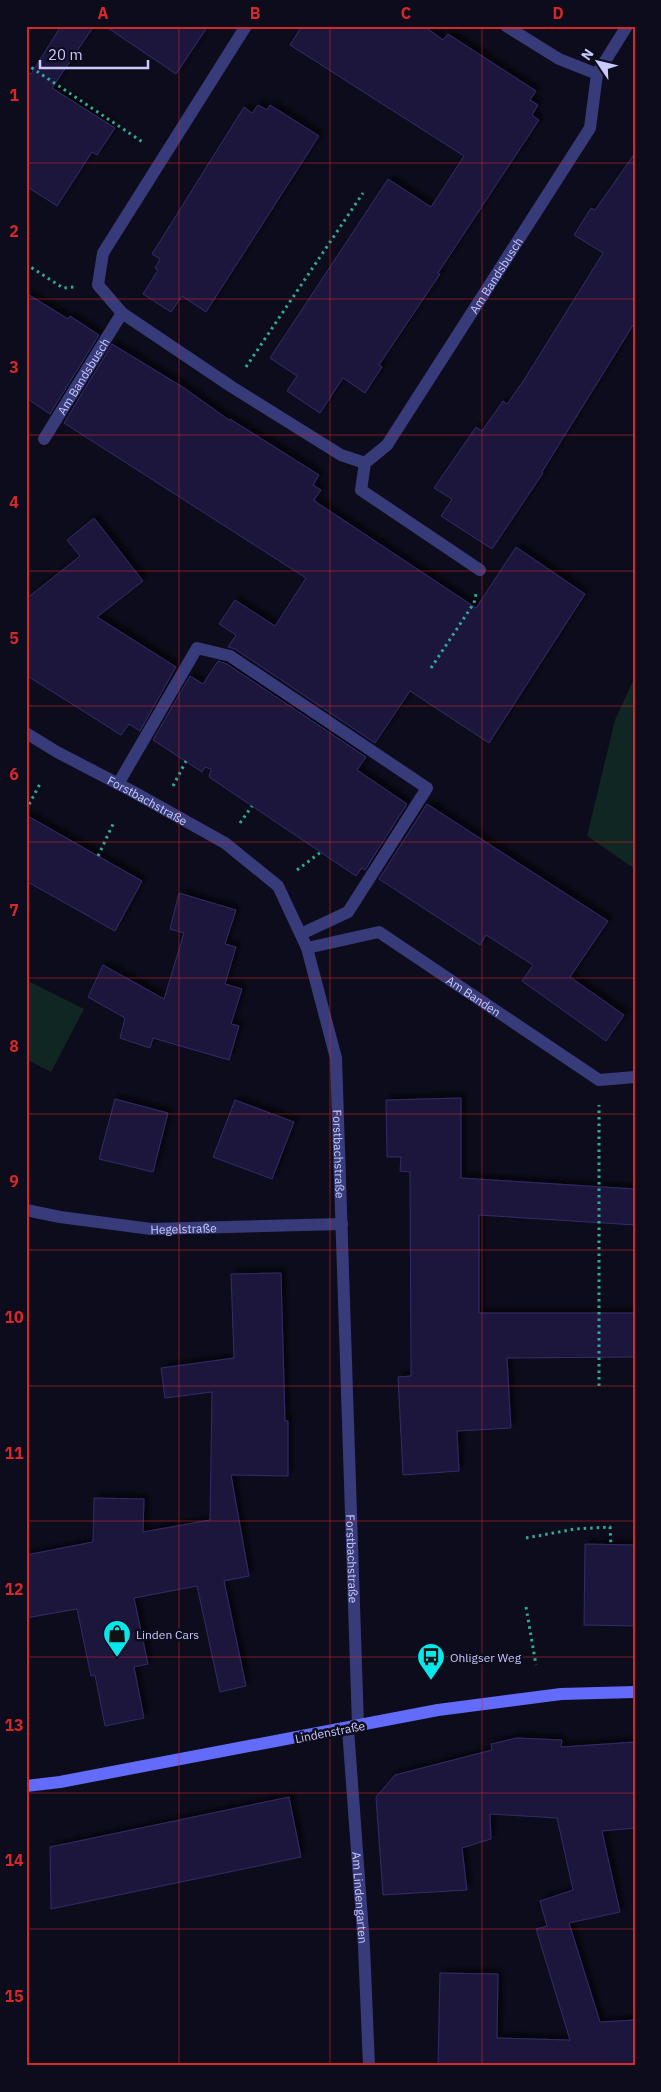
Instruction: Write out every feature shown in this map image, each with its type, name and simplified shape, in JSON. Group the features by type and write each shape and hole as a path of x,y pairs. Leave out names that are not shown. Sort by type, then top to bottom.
{"street":[{"path":"246,26 103,253 98,285 122,313 232,387 341,455 365,463 361,490 480,570"},
{"path":"506,26 558,59 597,74"},
{"name":"Am Bandsbusch","path":"365,463 387,446 590,128 597,74 627,26"},
{"name":"Am Bandsbusch","path":"44,439 122,313"},
{"path":"118,784 197,648 230,656 428,788 348,912 301,934"},
{"name":"Forstbachstraße","path":"26,733 57,752 225,843 278,886 307,948 336,1058 342,1224 353,1728"},
{"name":"Am Banden","path":"307,948 379,932 599,1080"},
{"path":"599,1080 635,1077"},
{"name":"Hegelstraße","path":"26,1210 60,1217 151,1229 342,1224"},
{"name":"Lindenstraße","path":"26,1786 60,1782 353,1728 438,1710 562,1694 635,1692"},
{"name":"Am Lindengarten","path":"353,1728 369,2066"}],"path":[{"path":"26,64 164,156"},
{"path":"232,387 363,193"},
{"path":"26,264 63,288 98,285"},
{"path":"431,668 474,603 480,570"},
{"path":"171,789 186,762"},
{"path":"26,810 41,782"},
{"path":"238,826 252,806"},
{"path":"98,856 114,822"},
{"path":"295,872 320,852"},
{"path":"599,1080 599,1386"},
{"path":"526,1538 575,1529 610,1527 612,1545"},
{"path":"526,1607 536,1664"}],"green space":[{"path":"635,677 635,869 587,836 615,720"},
{"path":"26,980 84,1009 51,1072 26,1059"}],"building":[{"path":"61,26 94,26 52,88 115,128 97,155 92,152 57,206 26,186 26,71 31,74"},
{"path":"105,26 208,26 176,74"},
{"path":"302,26 424,26 443,40 448,34 536,91 530,100 538,105 532,115 539,120 379,365 382,367 365,393 343,378 320,413 287,391 297,376 270,358 388,179 431,207 464,156 290,45"},
{"path":"258,105 267,110 270,105 319,136 206,312 182,296 171,312 143,294 158,270 155,268 160,259 152,254 244,107 252,113"},
{"path":"635,153 635,322 543,473 492,549 441,516 452,499 434,488 476,427 482,431 503,401 507,404 603,253 574,235 591,208 595,210"},
{"path":"26,293 68,319 70,316 99,335 50,414 26,398"},
{"path":"112,344 184,388 229,420 319,475 313,485 321,490 314,500 476,608 516,547 585,594 489,743 410,691 375,743 235,649 228,647 236,635 219,624 235,600 275,626 306,578 64,423"},
{"path":"94,518 143,581 97,617 176,667 140,731 129,724 121,735 26,675 26,599 80,556 67,540"},
{"path":"218,661 227,664 366,757 357,770 407,804 365,870 362,868 356,876 209,777 211,769 205,767 202,772 153,740 190,676 203,684"},
{"path":"427,804 608,921 570,977 624,1015 606,1041 522,981 533,965 486,935 480,945 379,879"},
{"path":"26,815 142,881 115,931 26,881"},
{"path":"179,893 236,910 225,944 236,947 225,984 242,989 231,1024 239,1026 229,1060 153,1038 150,1048 120,1038 125,1018 88,997 103,965 164,999 184,933 170,929"},
{"path":"461,1098 461,1178 635,1189 635,1225 479,1215 479,1313 635,1313 635,1357 507,1358 511,1428 457,1431 459,1471 403,1475 398,1377 411,1376 410,1172 400,1171 401,1157 387,1157 386,1100"},
{"path":"115,1099 168,1113 153,1172 99,1159"},
{"path":"235,1100 294,1122 272,1179 213,1157"},
{"path":"281,1273 285,1421 288,1421 288,1476 231,1475 249,1576 224,1581 246,1686 220,1692 197,1586 134,1598 148,1664 134,1667 144,1718 105,1726 95,1675 91,1676 77,1609 26,1618 26,1555 93,1542 94,1498 144,1499 143,1532 210,1520 212,1392 165,1398 161,1368 234,1358 231,1274"},
{"path":"585,1544 635,1545 635,1626 584,1625"},
{"path":"517,1738 562,1740 561,1747 635,1742 635,1828 602,1831 620,1912 569,1923 600,2022 635,2020 635,2066 438,2066 440,1973 498,1974 497,2038 570,2040 536,1929 547,1926 540,1901 573,1890 557,1818 490,1814 491,1839 462,1848 467,1890 383,1895 376,1797 395,1775 492,1750 491,1744"},
{"path":"289,1797 301,1857 51,1909 50,1847"}],"place":[{"name":"Linden Cars","path":"117,1658"},
{"name":"Ohligser Weg","path":"431,1681"}]}
